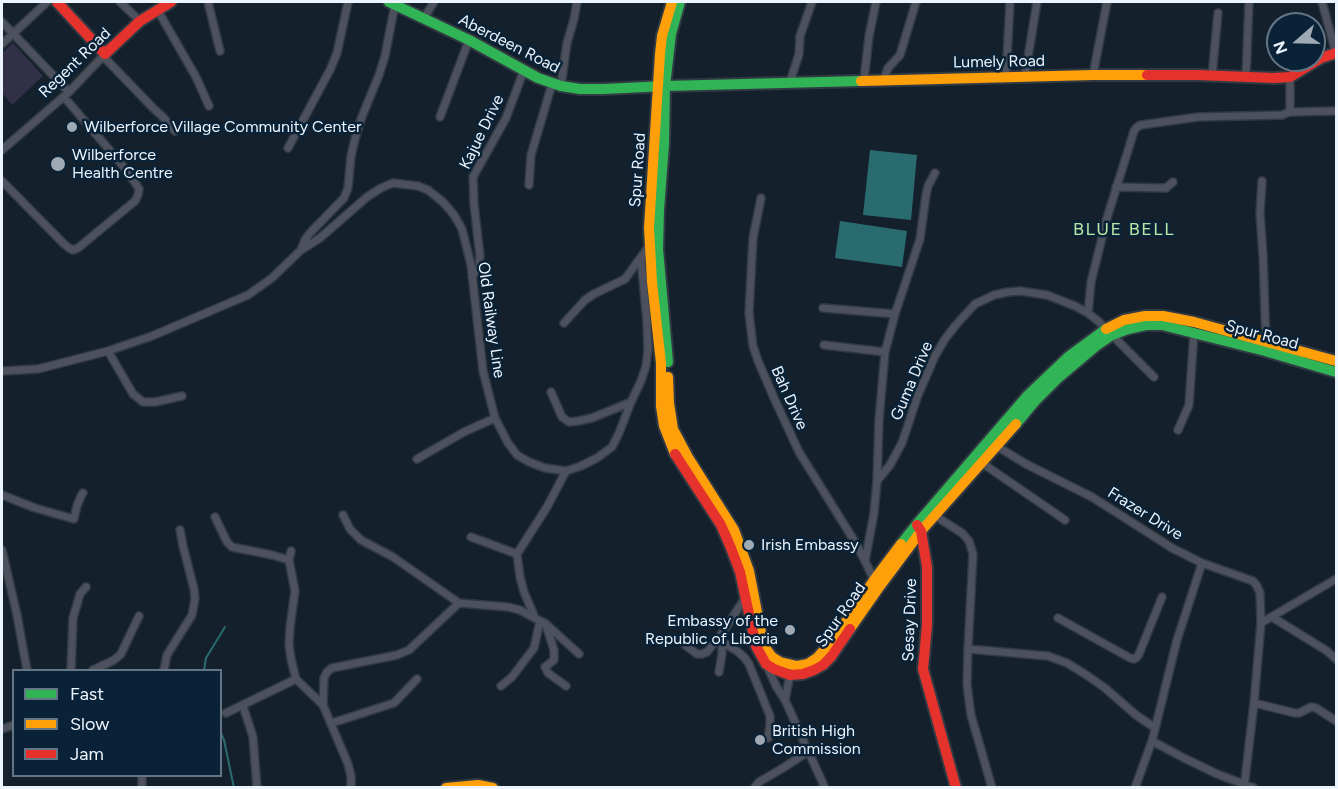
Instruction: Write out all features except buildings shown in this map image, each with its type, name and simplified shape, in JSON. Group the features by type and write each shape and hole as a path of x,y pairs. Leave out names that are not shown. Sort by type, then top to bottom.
{"main road":[{"path":"57,2 104,55"},
{"name":"Regent Road","path":"104,55 140,21 171,2"},
{"name":"Spur Road","path":"672,2 662,36 658,249 667,343 670,415 679,451 734,530 749,572 762,638 772,657 787,665 808,664 825,650 857,612"},
{"name":"Spur Road","path":"680,2 661,86 650,206 649,246 661,363 661,406 664,426 731,548 737,564 756,646 766,664"},
{"name":"Aberdeen Road","path":"392,3 557,85 580,89 661,86"},
{"path":"1290,77 1321,58 1336,53"},
{"name":"Lumely Road","path":"661,86 1006,76 1290,77"},
{"name":"Spur Road","path":"790,675 814,670 831,657 857,612 919,528 1031,398 1068,357 1124,320 1145,316 1163,316 1194,322 1336,372"},
{"name":"Spur Road","path":"1109,332 1146,325 1162,325 1336,361"},
{"name":"Spur Road","path":"968,471 982,463 992,443"},
{"name":"Sesay Drive","path":"919,528 927,567 928,593 923,669 956,788"},
{"path":"766,664 779,672 790,675"},
{"path":"446,788 478,785 494,788"}],"street":[{"path":"2,44 47,2"},
{"path":"120,2 140,21"},
{"path":"208,2 220,51"},
{"path":"288,147 330,70 337,53 348,2"},
{"path":"424,18 434,2"},
{"path":"529,185 531,155 557,85 577,2"},
{"path":"790,82 799,54 800,36 812,2"},
{"path":"864,80 876,2"},
{"path":"884,79 888,68 900,56 916,2"},
{"path":"1006,76 1010,2"},
{"path":"1025,76 1037,2"},
{"path":"1093,75 1107,2"},
{"path":"1246,77 1249,2"},
{"path":"1322,2 1336,53"},
{"name":"Old Railway Line","path":"301,250 310,232 344,198 348,188 355,139 385,56 392,3"},
{"path":"157,9 196,77 209,106"},
{"path":"1212,76 1218,13"},
{"path":"2,22 67,95 119,161 136,184 138,195 135,201 73,250 63,243 2,181"},
{"path":"440,117 469,40"},
{"path":"104,55 175,131"},
{"name":"Regent Road","path":"2,150 67,95 104,55"},
{"name":"Kajue Drive","path":"472,277 479,267 480,256 473,177 506,118 524,70"},
{"path":"1289,112 1290,77"},
{"path":"1088,313 1091,282 1116,187 1134,131 1141,125 1198,117 1336,111"},
{"path":"865,561 878,481 879,420 885,352 920,239 926,195 934,173"},
{"path":"1262,181 1260,214 1265,346"},
{"path":"1116,187 1166,188 1173,182"},
{"name":"Old Railway Line","path":"2,371 38,369 108,351 152,336 248,295 272,278 301,250 320,238 367,197 381,188 393,183 418,186 428,190 443,202 462,229 471,265 483,371 495,418 517,455 545,468 566,471"},
{"name":"Bah Drive","path":"761,198 753,238 749,313 753,346 799,452 877,583"},
{"path":"564,323 585,300 625,279 649,246"},
{"path":"566,686 548,673 546,667 554,660 554,650 524,592 517,554 547,507 566,471 597,458 612,447 620,433 646,366 647,322 641,259"},
{"name":"Guma Drive","path":"878,481 902,443 918,395 935,356 955,326 975,304 994,295 1020,291 1047,295 1075,306 1088,313 1154,377"},
{"path":"823,308 895,314"},
{"path":"1178,430 1189,405 1194,332"},
{"path":"824,345 885,352"},
{"path":"108,351 133,394 143,402 155,402 182,396"},
{"path":"551,392 562,417 569,422 592,418 631,402"},
{"path":"417,459 464,432 495,418"},
{"name":"Frazer Drive","path":"992,443 1026,464 1092,497 1173,548 1202,563 1253,580 1260,593 1261,623 1244,786"},
{"path":"982,463 1065,519"},
{"path":"2,495 35,508 74,519 83,493"},
{"path":"931,514 962,533 969,541 973,554 969,700 992,788"},
{"path":"343,515 350,529 361,540 393,557 459,603 520,610 540,620 579,654"},
{"path":"215,517 227,542 232,547 289,560"},
{"path":"164,669 167,655 192,615 195,598 180,530"},
{"path":"471,537 517,554"},
{"path":"2,550 27,669"},
{"path":"291,551 289,560 295,591 289,644 296,679 323,705 348,764 351,788"},
{"path":"1134,788 1152,741 1177,640 1202,563"},
{"path":"1261,623 1336,579"},
{"path":"71,669 73,618 80,594 86,587"},
{"path":"1058,618 1134,659 1139,654 1162,597"},
{"path":"685,645 698,654 706,652 720,640 745,598"},
{"path":"323,705 324,678 332,668 397,655 409,650 459,603"},
{"path":"95,669 121,654 138,616"},
{"path":"1272,617 1336,659"},
{"path":"501,686 512,677 534,648 540,620"},
{"path":"719,672 722,662 720,640"},
{"path":"720,640 737,651 749,664 770,716 768,738"},
{"path":"969,649 1048,656 1067,663 1155,728"},
{"path":"766,664 825,788"},
{"path":"785,700 790,675"},
{"path":"332,723 394,703 417,678"},
{"path":"226,714 296,679"},
{"path":"1254,703 1295,713 1311,707 1316,708 1336,721"},
{"path":"243,706 254,737 257,788"},
{"path":"1152,741 1217,774 1254,788"},
{"path":"754,788 759,782 809,751"}],"shaded area":[{"path":"13,43 43,76 12,105 2,93 2,53"},
{"path":"870,150 917,155 911,220 863,215"},
{"path":"840,221 907,231 902,267 835,258"}],"waterway":[{"path":"204,669 206,658 225,627"},
{"path":"222,736 234,788"}],"traffic: fast":[{"path":"389,2 469,40 538,78 561,86 604,89 861,81"},
{"path":"668,362 658,249 659,210 664,144 665,86 671,34 680,2"},
{"path":"1016,424 1057,379 1096,346 1112,335 1146,325 1162,325 1336,372"},
{"path":"901,544 1028,395 1068,357 1106,329"}],"traffic: slow":[{"path":"672,2 662,36 660,54 649,228 661,363 661,406 664,426 675,454"},
{"path":"861,81 1147,75"},
{"path":"1106,329 1124,320 1145,316 1163,316 1194,322 1336,361"},
{"path":"668,377 673,429 689,459 734,530 749,571 762,638 772,657 780,662 797,666 808,664 817,658 837,635 901,544"},
{"path":"850,629 921,531 1016,424"},
{"path":"446,788 478,785 493,788"}],"traffic: jam":[{"path":"57,2 105,54 140,21 171,2"},
{"path":"1147,75 1290,77 1321,58 1336,53"},
{"path":"675,454 721,525 731,548 740,572 756,646 766,664 790,675 814,670 831,657 850,629"},
{"path":"917,525 921,531 927,567 927,625 923,669 956,788"}],"place":[{"name":"Wilberforce Village Community Center","path":"72,127"},
{"name":"Wilberforce Health Centre","path":"58,164"},
{"name":"Irish Embassy","path":"749,545"},
{"name":"Embassy of the Republic of Liberia","path":"790,630"},
{"name":"British High Commission","path":"760,740"}],"district":[{"name":"BLUE BELL","path":"1124,230"}]}
